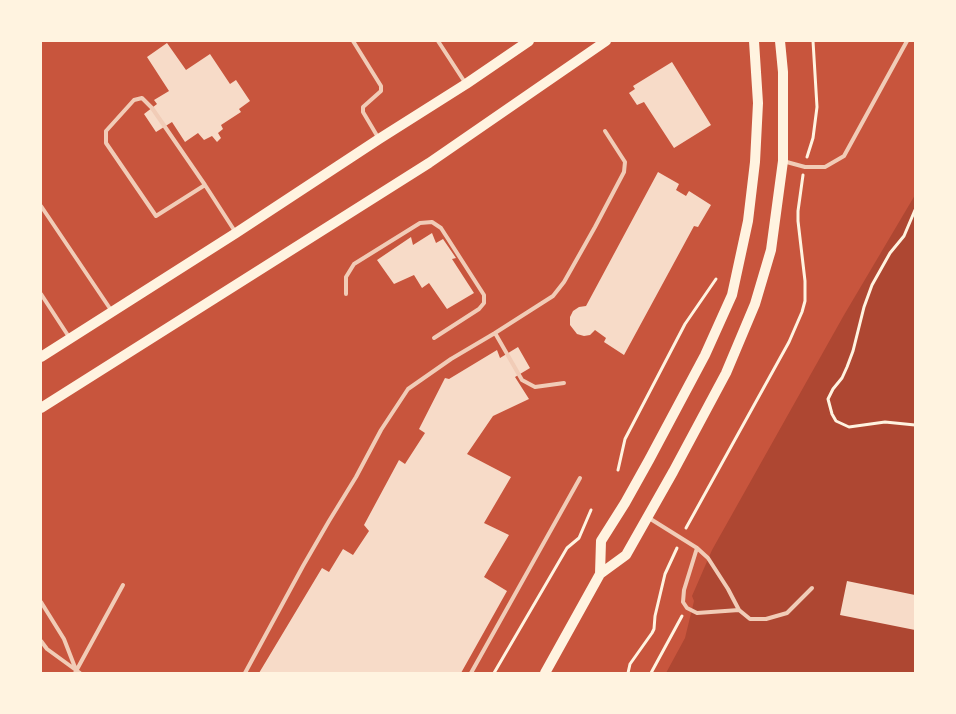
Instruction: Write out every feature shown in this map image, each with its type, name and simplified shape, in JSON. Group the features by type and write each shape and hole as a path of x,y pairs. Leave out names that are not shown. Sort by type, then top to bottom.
{"main road":[{"path":"41,357 236,233 529,41"},
{"path":"41,408 429,163 606,41"},
{"path":"600,574 601,542 649,460 705,355 732,295 748,222 755,162 758,103 754,41"},
{"path":"544,673 600,574 626,554 726,373 756,304 771,250 783,161 783,72 780,41"}],"lane":[{"path":"354,41 381,86 381,91 363,107 379,139"},
{"path":"438,41 466,84"},
{"path":"783,161 805,167 825,167 844,156 907,41"},
{"path":"204,185 156,216 106,143 106,131 134,100 142,98 152,108 204,185 236,233"},
{"path":"245,673 329,520 356,477 381,430 408,389 451,359 554,296 564,282 624,172 625,162 605,131"},
{"path":"41,206 112,312"},
{"path":"346,294 346,278 354,264 420,224 432,222 441,228 484,295 484,303 479,309 434,338"},
{"path":"41,294 43,302 70,339"},
{"path":"495,333 522,380 535,387 564,383"},
{"path":"471,673 580,478"},
{"path":"647,517 681,537 708,558 739,610 750,619 766,619 787,613 812,588"},
{"path":"697,548 684,590 683,602 687,608 697,613 739,610"},
{"path":"77,672 123,585"},
{"path":"41,602 64,638 77,672"},
{"path":"41,641 47,649 77,672"}],"path":[{"path":"915,210 904,236 890,253 872,285 847,367 842,378 832,389 828,399 836,421 849,427 885,422 915,425"},
{"path":"618,470 625,439 685,324 716,279"},
{"path":"628,673 630,664 654,629 655,616 665,574 681,537 789,342 802,312"},
{"path":"494,673 567,548 579,538 591,510"},
{"path":"651,673 687,608"}],"shaded area":[{"path":"915,195 915,673 666,673 685,638 694,601 692,596 712,550 844,315"}],"building":[{"path":"167,43 186,70 210,54 230,84 236,80 250,101 239,109 241,112 221,125 223,129 218,133 221,138 217,142 212,136 204,140 198,133 185,142 172,122 156,132 144,114 157,104 154,100 169,91 147,57"},
{"path":"672,62 711,125 674,148 644,102 637,105 629,93 635,89 633,86"},
{"path":"658,172 679,184 676,190 686,196 689,191 711,205 698,227 694,226 624,355 604,342 606,338 595,330 590,335 577,334 570,325 570,317 573,311 579,307 586,306"},
{"path":"432,233 436,243 443,239 456,258 452,259 474,293 447,309 429,283 422,288 414,275 394,284 377,260 411,237 413,245"},
{"path":"518,347 530,368 515,377 529,399 493,416 467,454 511,477 484,523 509,535 484,577 507,591 461,673 259,673 322,568 329,572 343,549 353,555 369,531 364,525 399,460 405,464 425,433 419,429 445,378 449,379 497,350 500,358"},
{"path":"847,581 915,595 915,630 840,615"}]}
